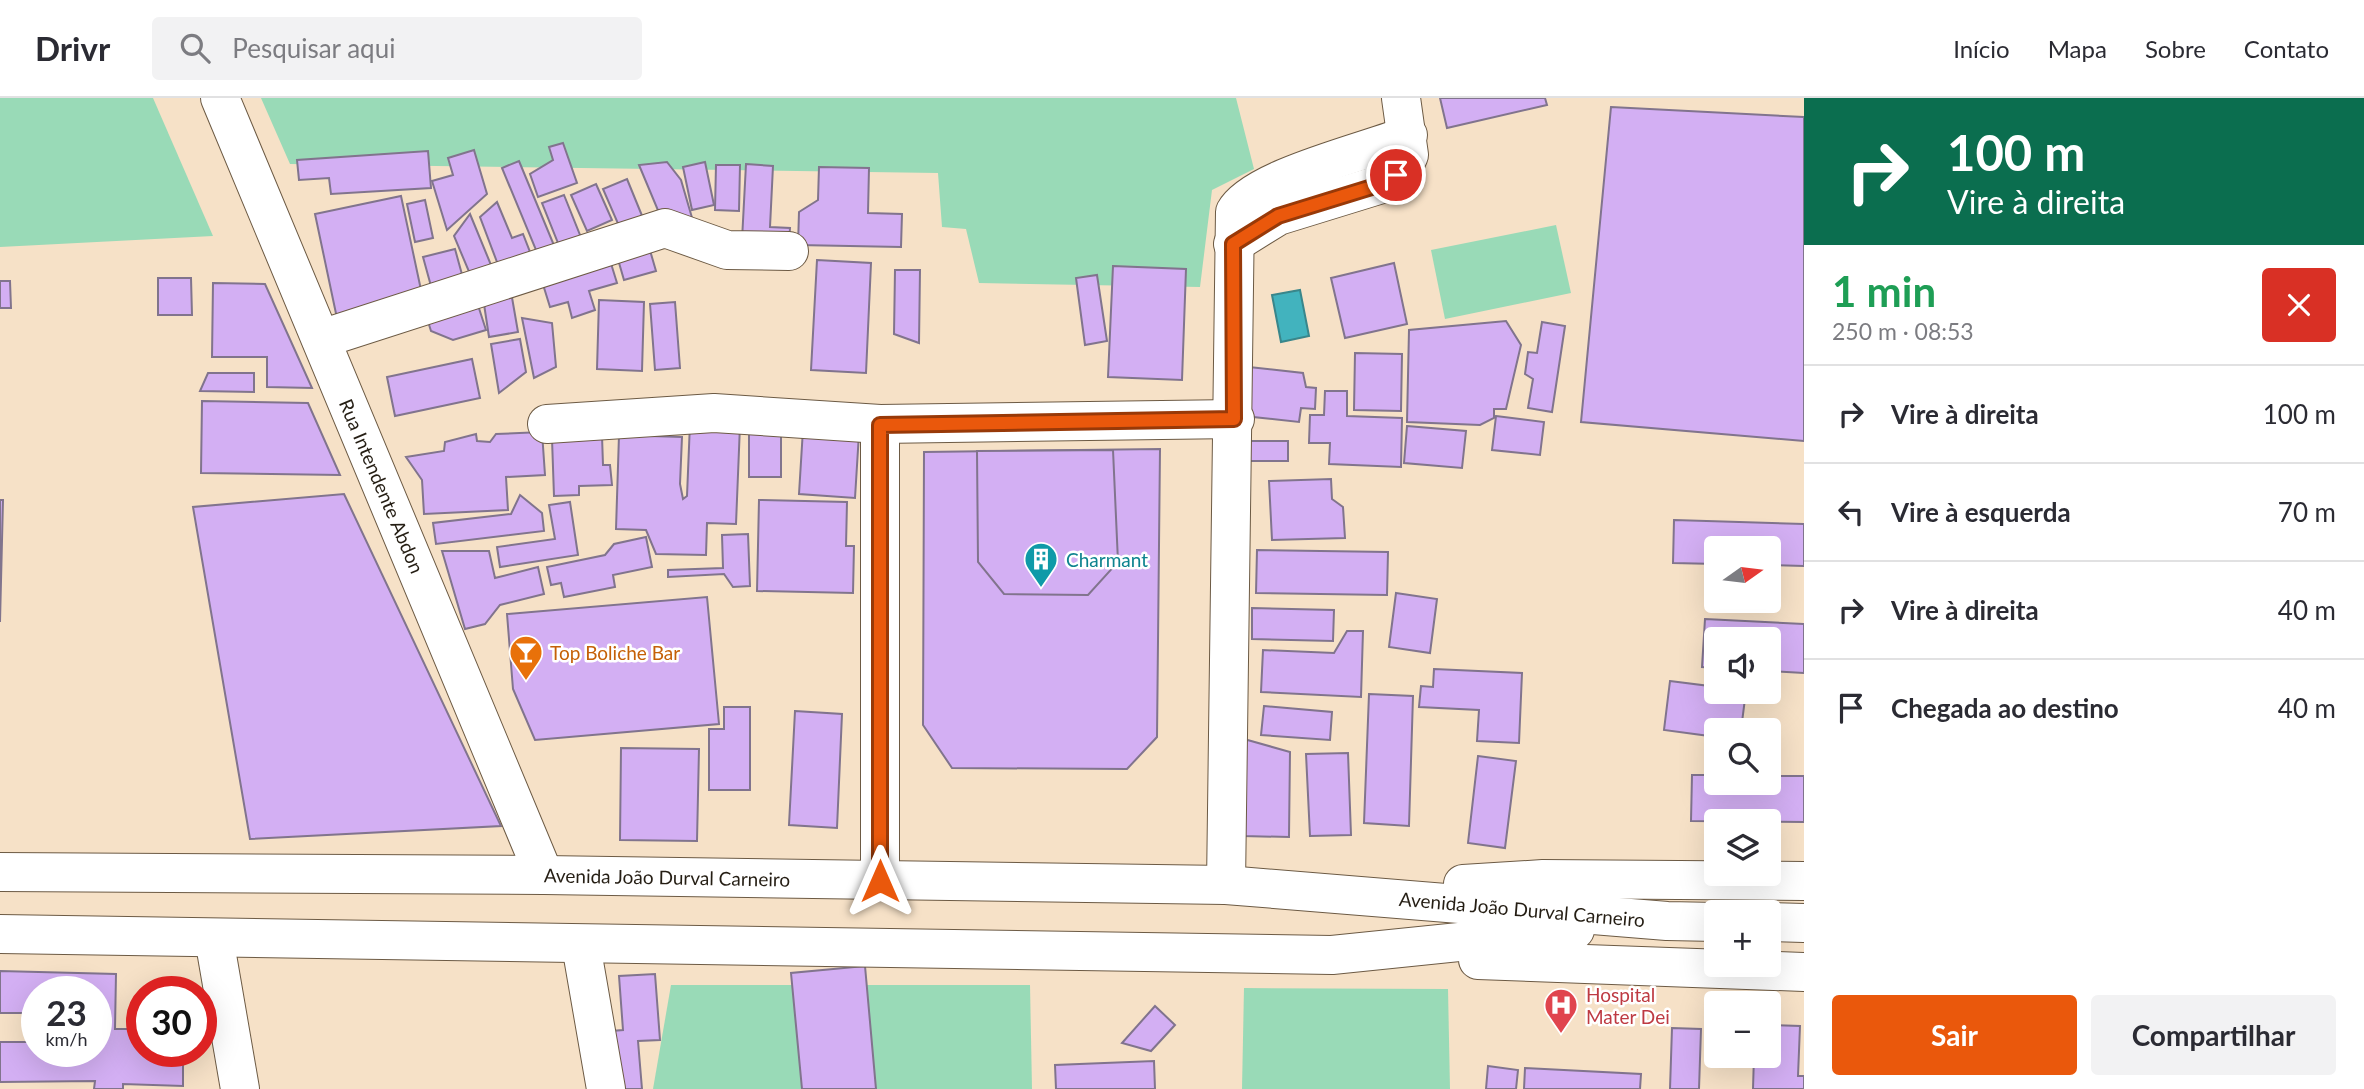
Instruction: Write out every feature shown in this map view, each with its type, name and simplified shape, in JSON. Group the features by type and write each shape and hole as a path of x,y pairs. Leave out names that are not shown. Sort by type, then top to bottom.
{"main road":[{"name":"Rua Intendente Abdon","path":"220,98 544,875"},
{"path":"1226,885 1234,419 1233,244 1278,216 1385,183 1404,166 1409,155 1401,98"},
{"path":"321,339 665,228 727,250 789,251"},
{"path":"547,424 714,413 880,425 1234,419"},
{"path":"880,425 880,881"},
{"name":"Avenida João Durval Carneiro","path":"0,872 544,875 1226,885 1667,921"},
{"name":"Avenida João Durval Carneiro","path":"1334,893 1543,879 1804,881"},
{"path":"1667,921 1704,922"},
{"name":"Avenida João Durval Carneiro","path":"1332,955 1667,921"},
{"path":"1781,922 1804,923"},
{"name":"Avenida João Durval Carneiro","path":"0,934 1332,955 1804,972"},
{"path":"214,938 240,1089"},
{"path":"581,945 606,1089"}],"green space":[{"path":"0,98 153,98 213,236 0,247"},
{"path":"261,98 1236,98 1254,169 1212,190 1200,287 979,283 966,229 942,227 938,173 290,164"},
{"path":"1556,225 1571,293 1445,319 1431,250"},
{"path":"671,985 1030,985 1032,1089 653,1089"},
{"path":"1244,988 1448,989 1450,1089 1242,1089"}],"water":[{"path":"1300,290 1309,336 1281,342 1272,295"}],"building":[{"path":"1440,98 1545,98 1547,105 1447,128"},
{"path":"1611,107 1804,117 1804,441 1581,422"},
{"path":"563,143 577,183 538,197 530,174 553,160 549,147"},
{"path":"474,150 487,194 447,230 432,181 453,175 448,158"},
{"path":"428,151 431,188 331,194 329,178 299,180 297,160"},
{"path":"519,161 558,255 541,262 502,168"},
{"path":"667,162 681,180 695,228 662,220 639,165"},
{"path":"705,162 714,205 692,210 683,167"},
{"path":"746,164 773,166 770,227 790,228 789,243 742,240"},
{"path":"716,165 740,165 739,211 715,210"},
{"path":"819,167 869,168 868,213 902,214 901,247 798,245 799,212 818,200"},
{"path":"627,179 645,223 619,226 603,189"},
{"path":"596,184 612,220 587,231 571,195"},
{"path":"564,195 584,245 562,253 542,203"},
{"path":"401,196 424,304 338,323 315,214"},
{"path":"425,200 433,238 415,242 407,204"},
{"path":"497,202 512,238 523,234 532,257 500,270 480,217"},
{"path":"470,214 491,265 470,274 454,236"},
{"path":"647,240 656,271 624,280 615,249"},
{"path":"455,249 466,289 434,297 423,257"},
{"path":"609,257 617,283 589,291 595,310 572,318 568,302 550,307 541,278"},
{"path":"817,260 871,263 866,373 811,370"},
{"path":"1394,263 1407,324 1345,338 1331,278"},
{"path":"1113,266 1186,269 1182,380 1108,377"},
{"path":"895,270 920,270 919,343 894,334"},
{"path":"1097,275 1107,341 1085,345 1076,278"},
{"path":"158,278 191,278 192,315 158,315"},
{"path":"0,281 10,281 11,308 0,308"},
{"path":"213,283 265,284 312,388 267,387 267,357 212,357"},
{"path":"510,286 518,332 489,337 482,291"},
{"path":"476,299 486,330 453,340 431,331 426,315"},
{"path":"599,300 644,302 642,371 597,369"},
{"path":"675,302 680,368 655,370 650,304"},
{"path":"522,318 552,323 556,367 534,378"},
{"path":"1506,321 1521,345 1506,409 1494,409 1494,418 1480,425 1407,422 1409,330"},
{"path":"1542,322 1565,326 1552,412 1528,408 1533,379 1525,374 1528,352 1537,353"},
{"path":"520,339 526,372 499,393 491,344"},
{"path":"1355,353 1402,354 1401,411 1354,410"},
{"path":"472,359 480,398 395,416 387,377"},
{"path":"1249,367 1303,373 1306,387 1316,388 1315,409 1301,408 1299,422 1244,416"},
{"path":"208,373 254,373 254,392 200,391"},
{"path":"1325,391 1347,391 1347,416 1402,418 1401,467 1329,464 1330,443 1309,443 1310,415 1324,415"},
{"path":"202,401 308,403 340,475 201,473"},
{"path":"1496,416 1544,422 1540,455 1492,450"},
{"path":"690,423 740,425 736,524 707,523 706,555 656,554 646,530 616,529 619,435 682,437 680,484 683,499 687,496"},
{"path":"1407,426 1466,431 1462,468 1404,463"},
{"path":"749,427 781,427 781,477 749,477"},
{"path":"803,429 859,433 855,498 799,494"},
{"path":"542,432 545,475 506,477 508,510 424,514 422,480 406,457 444,451 445,442 476,434 477,441 490,442 496,434"},
{"path":"602,436 603,465 610,465 612,485 579,486 579,495 554,496 552,439"},
{"path":"1249,441 1288,441 1288,461 1248,461"},
{"name":"Charmant","path":"1160,449 1157,737 1127,769 952,768 923,725 924,452"},
{"path":"1113,450 1118,562 1088,595 1004,594 978,562 977,451"},
{"path":"1331,479 1332,499 1343,507 1345,538 1272,540 1269,481"},
{"path":"344,494 501,826 250,839 193,507"},
{"path":"520,495 542,513 544,531 436,544 433,523 511,514"},
{"path":"0,500 3,500 0,622"},
{"path":"759,500 847,502 846,546 854,546 853,593 757,591"},
{"path":"570,502 578,555 500,567 497,547 555,539 549,505"},
{"path":"1674,520 1804,524 1804,566 1782,565 1782,536 1704,536 1704,564 1673,563"},
{"path":"748,534 750,586 733,587 724,574 668,577 668,570 723,568 722,535"},
{"path":"646,537 652,567 613,575 615,587 564,597 561,583 551,585 547,567 605,555 614,544"},
{"path":"1257,550 1388,552 1387,595 1256,593"},
{"path":"442,551 489,551 495,578 538,567 544,594 500,605 485,624 465,629"},
{"path":"1396,593 1437,599 1430,653 1389,647"},
{"path":"707,597 719,724 535,740 513,689 507,614"},
{"path":"1252,608 1334,610 1333,641 1252,639"},
{"path":"1705,619 1804,624 1804,673 1781,672 1781,627 1704,627"},
{"path":"1347,631 1363,631 1361,697 1261,692 1263,650 1334,653"},
{"path":"1704,635 1704,667 1702,667"},
{"path":"1434,669 1522,673 1519,743 1477,741 1479,710 1419,707 1421,686 1433,687"},
{"path":"1670,681 1704,685 1704,704 1744,704 1743,718 1704,718 1704,735 1664,730"},
{"path":"1369,694 1413,696 1409,826 1364,823"},
{"path":"1264,706 1332,712 1330,740 1261,735"},
{"path":"724,707 750,707 750,790 709,790 709,729 724,729"},
{"path":"795,711 842,714 837,828 789,825"},
{"path":"1244,739 1290,752 1289,837 1243,836"},
{"path":"621,748 699,749 697,841 620,840"},
{"path":"1348,753 1351,835 1310,836 1306,754"},
{"path":"1478,756 1516,761 1505,848 1468,843"},
{"path":"1692,775 1704,775 1704,795 1781,795 1781,776 1804,776 1804,822 1781,822 1781,809 1704,809 1704,821 1691,821"},
{"path":"865,966 876,1089 802,1089 791,973"},
{"path":"0,971 116,974 115,1029 126,1029 126,1067 183,1067 183,1086 123,1084 123,1089 94,1089 95,1081 0,1082 0,1042 21,1042 21,1067 112,1067 112,976 21,976 21,1013 0,1013"},
{"path":"655,974 660,1040 638,1041 642,1089 615,1089 611,1031 623,1030 619,976"},
{"path":"1155,1006 1175,1025 1151,1051 1122,1043"},
{"path":"1781,1025 1800,1026 1798,1076 1804,1076 1804,1089 1753,1089 1754,1068 1781,1068"},
{"path":"1672,1028 1701,1029 1699,1089 1670,1089"},
{"path":"1154,1061 1155,1089 1056,1089 1055,1065"},
{"path":"1488,1066 1518,1070 1516,1089 1486,1089"},
{"path":"1525,1068 1641,1074 1640,1089 1524,1089"}],"place":[{"name":"Charmant","path":"1041,589"},
{"name":"Top Boliche Bar","path":"526,682"},
{"name":"Hospital Mater Dei","path":"1561,1035"}],"route":[{"path":"880,881 880,425 1234,419 1233,244 1269,220 1385,183 1396,175"}]}
